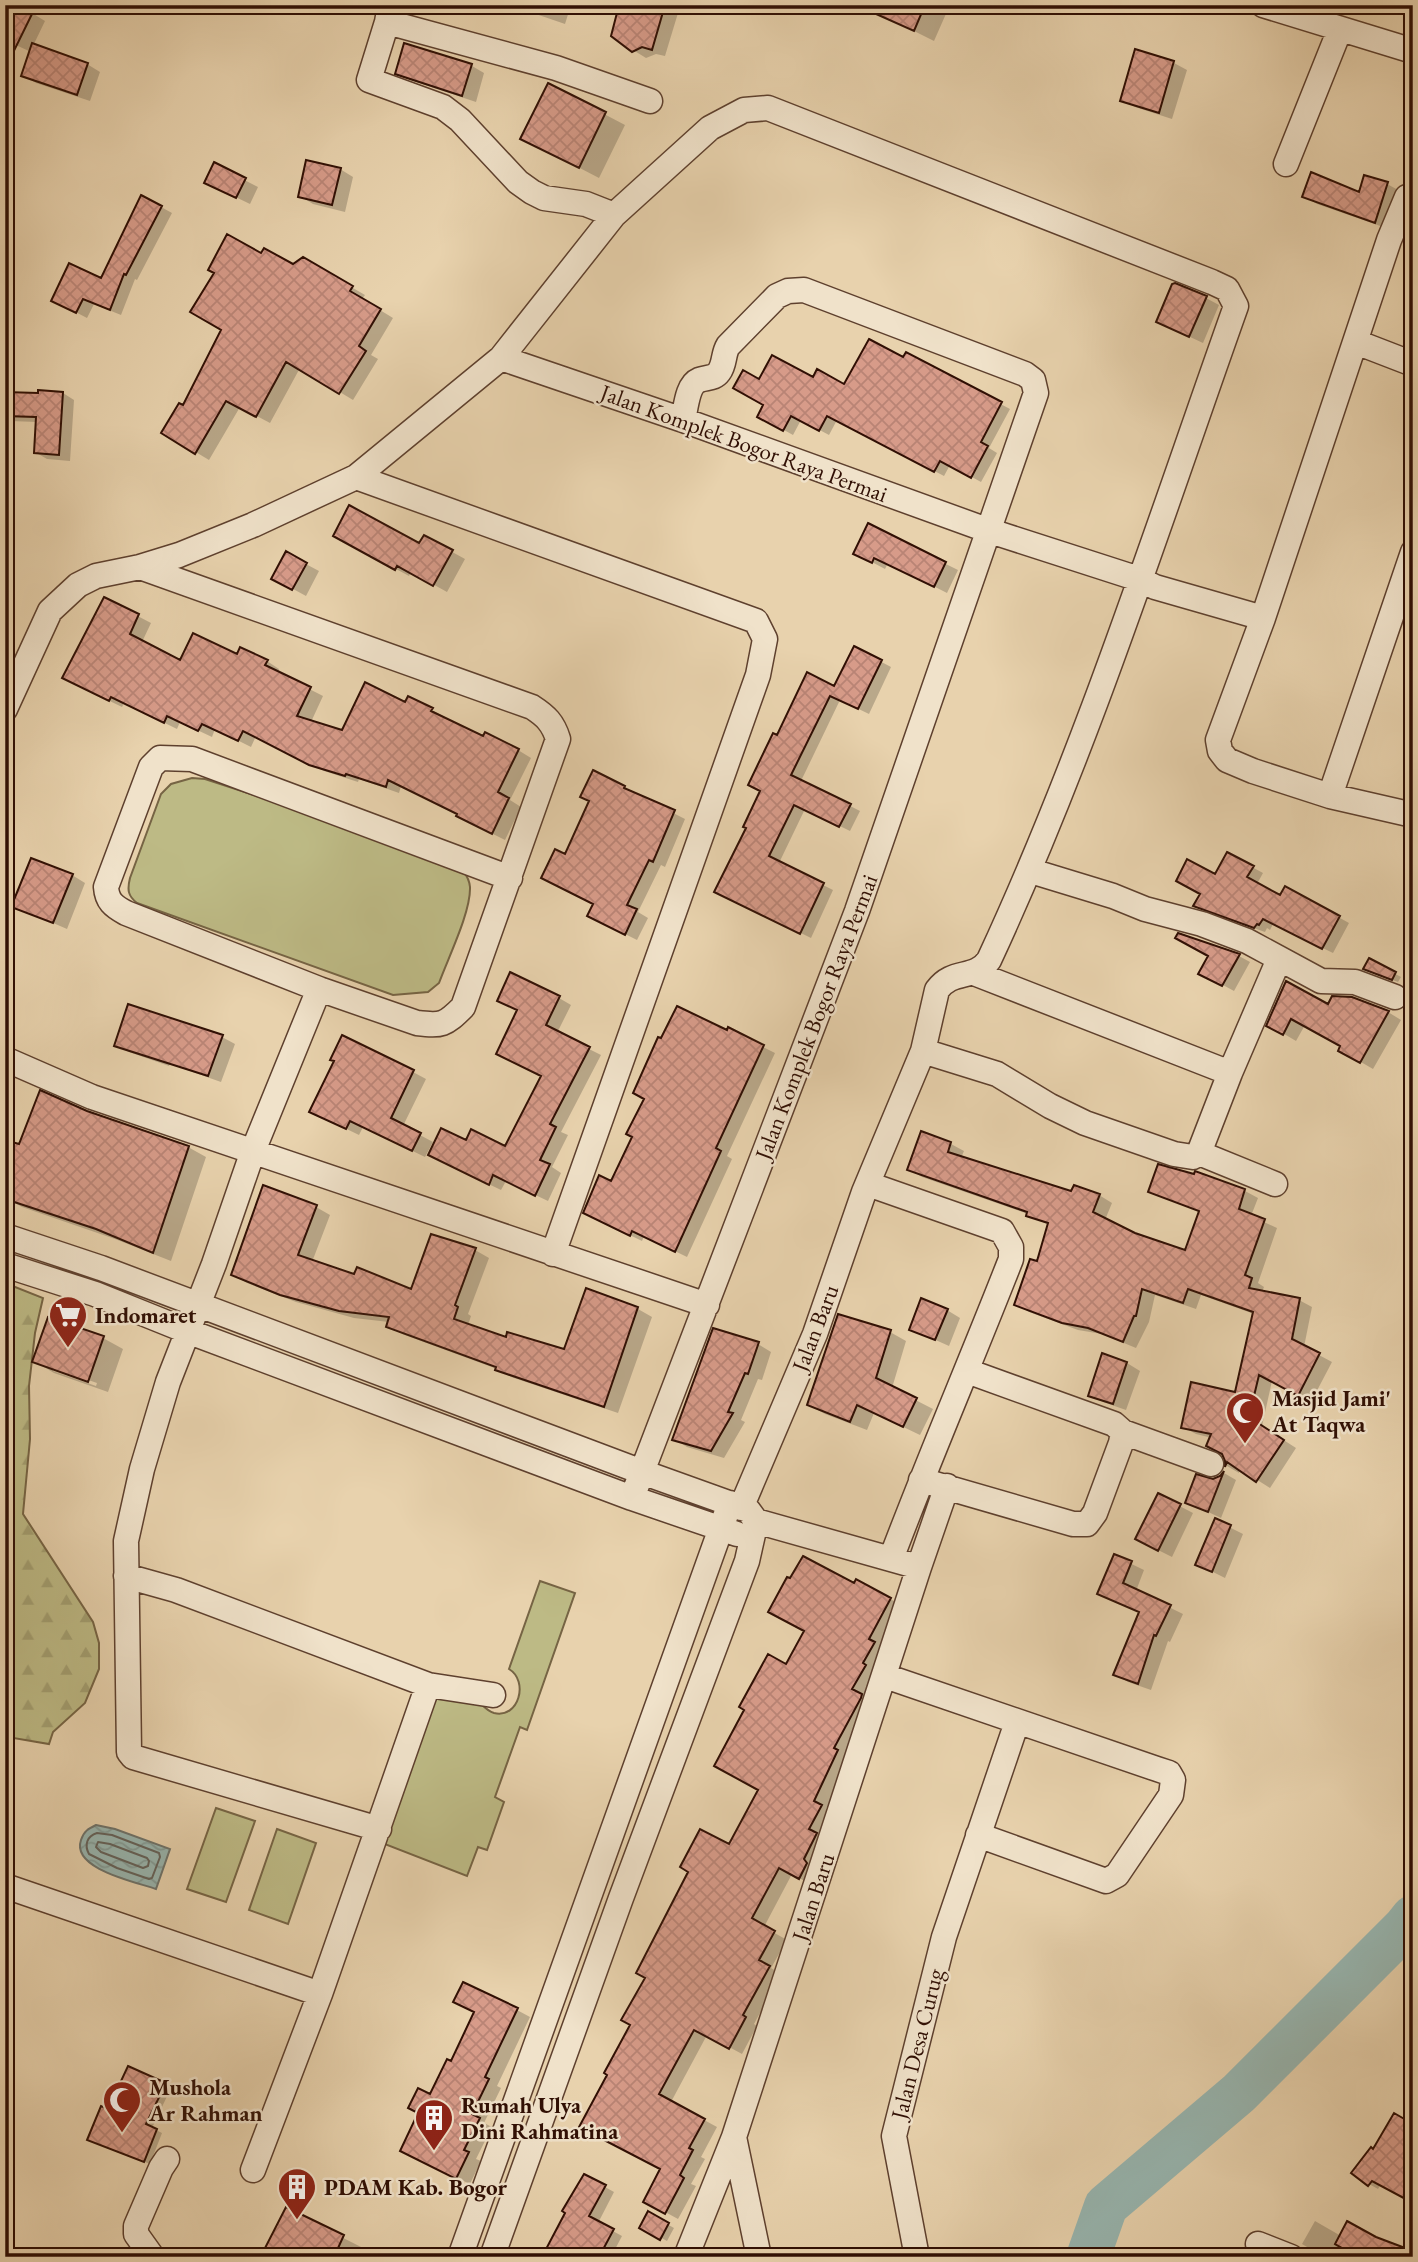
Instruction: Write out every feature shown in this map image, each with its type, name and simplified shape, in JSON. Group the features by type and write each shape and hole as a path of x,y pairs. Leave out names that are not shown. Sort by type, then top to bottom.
{"street":[{"path":"1263,5 1413,51"},
{"path":"614,215 586,204 544,198 532,192 517,182 460,120 443,107 369,80 388,14 650,101"},
{"path":"1286,164 1340,29"},
{"path":"5,709 50,611 64,596 96,576 179,555 253,525 356,477 501,358 614,215 710,128 744,110 768,108 1212,282 1227,289 1236,306 1031,871 983,969 953,976 944,981 937,990 923,1051 997,1074 1085,1124 1185,1157 1194,1157 1199,1153 1279,959"},
{"path":"1407,197 1389,240 1263,618 1218,740 1220,751 1227,760 1253,771 1330,796 1413,815"},
{"path":"683,420 692,386 697,381 716,376 722,369 723,353 728,346 776,296 788,290 804,290 1025,374 1033,380 1036,393 987,530"},
{"path":"1356,342 1413,364"},
{"name":"Jalan Komplek Bogor Raya Permai","path":"501,358 683,420 987,530 1139,579 1155,587 1263,618"},
{"path":"356,477 756,621 765,639 758,675 553,1254"},
{"name":"Jalan Komplek Bogor Raya Permai","path":"632,1498 857,911 987,530"},
{"path":"1330,796 1413,552"},
{"path":"139,567 532,707 554,727 558,739 510,878 467,997 463,1007 448,1022 433,1025 417,1023 319,989 114,907 107,898 106,887 152,767 160,758 192,759 510,878"},
{"path":"1031,871 1145,909 1202,924 1247,941 1321,981 1355,982 1395,998"},
{"path":"974,973 1230,1073"},
{"path":"319,989 253,1151 199,1304 168,1382 142,1469 126,1541 129,1752 133,1757 379,1829"},
{"name":"Jalan Baru","path":"749,1519 868,1184 923,1051"},
{"path":"5,1059 92,1097 707,1305"},
{"path":"1199,1153 1275,1184"},
{"path":"868,1184 1002,1231 1011,1247 1011,1259 968,1371 921,1480 891,1559"},
{"path":"5,1236 199,1304 642,1472 749,1519 919,1567"},
{"path":"5,1265 95,1294 632,1498 722,1529 749,1519"},
{"path":"968,1371 1114,1424 1124,1432 1211,1464"},
{"path":"921,1480 1073,1524 1087,1524 1095,1513 1108,1481 1124,1432"},
{"name":"Jalan Baru","path":"759,2257 734,2137 947,1486"},
{"path":"492,2257 621,1898 747,1561 749,1519"},
{"path":"460,2257 722,1529"},
{"path":"126,1576 176,1591 428,1685 493,1695"},
{"path":"885,1676 1169,1773 1173,1780 1171,1795 1117,1875 1106,1881 978,1835"},
{"path":"253,2170 320,1994 428,1685"},
{"name":"Jalan Desa Curug","path":"917,2257 894,2136 944,1937 1017,1722"},
{"path":"5,1886 320,1994"},
{"path":"591,1890 621,1898"},
{"path":"686,2257 734,2137"},
{"path":"157,2256 136,2234 136,2226 167,2159"},
{"path":"1258,2244 1291,2257"}],"green space":[{"path":"192,778 205,779 451,860 468,879 470,887 463,922 439,983 428,992 393,995 137,903 129,892 130,878 161,794 171,784"},
{"path":"5,1283 43,1298 35,1333 29,1386 30,1439 23,1514 93,1622 99,1643 99,1669 85,1703 53,1732 49,1744 8,1737 5,1743"},
{"path":"540,1581 575,1593 527,1730 520,1727 495,1797 504,1802 487,1850 478,1847 467,1876 364,1836 420,1679 472,1697 494,1713 503,1713 515,1705 520,1690 519,1682 509,1669"},
{"path":"216,1808 255,1821 226,1902 187,1889"},
{"path":"277,1829 316,1843 288,1924 249,1910"}],"water":[{"path":"96,1825 170,1849 156,1889 107,1873 86,1859 81,1850 81,1840 83,1834"}],"building":[{"path":"5,5 19,5 33,12 5,69"},
{"path":"619,5 665,5 652,50 642,47 632,52 611,36"},
{"path":"856,5 925,5 914,31"},
{"path":"32,43 88,63 77,95 21,76"},
{"path":"404,43 472,64 462,96 395,74"},
{"path":"1135,49 1174,61 1159,113 1120,101"},
{"path":"548,83 606,112 579,168 520,139"},
{"path":"306,160 341,168 332,205 298,197"},
{"path":"214,162 246,178 236,198 204,183"},
{"path":"1311,172 1359,192 1364,175 1388,182 1375,223 1302,197"},
{"path":"141,195 162,206 126,275 124,274 110,310 83,299 76,313 51,301 69,263 101,278"},
{"path":"227,234 261,253 264,248 293,264 303,257 353,286 350,291 381,309 359,346 366,351 339,394 286,362 256,417 226,401 195,454 161,433 179,403 183,405 221,330 190,312 214,273 208,270"},
{"path":"1172,284 1207,296 1189,337 1156,322"},
{"path":"869,339 903,357 906,352 1002,402 981,442 988,446 971,478 940,461 934,472 827,416 819,431 791,416 783,431 757,417 763,405 733,388 743,370 759,379 772,355 813,377 817,369 844,384"},
{"path":"38,390 63,392 59,455 34,453 36,417 5,416 5,392 38,393"},
{"path":"349,505 419,543 424,535 453,550 433,586 397,566 395,570 333,536"},
{"path":"868,523 946,562 934,587 874,558 872,563 853,554"},
{"path":"286,551 307,563 292,590 271,579"},
{"path":"104,597 139,614 130,634 180,660 193,633 237,654 240,647 268,660 265,665 311,687 297,716 342,730 365,682 405,702 408,696 433,708 431,711 483,736 485,732 519,749 498,792 509,798 492,834 388,780 386,787 309,765 243,731 238,741 202,724 198,731 167,716 164,723 111,697 109,701 62,678"},
{"path":"854,646 882,660 858,709 830,696 791,775 851,804 839,827 794,805 769,856 824,883 800,934 714,892 746,828 743,827 760,791 748,785 773,733 777,735 807,672 834,686"},
{"path":"593,770 625,786 624,788 675,810 653,862 649,860 627,905 637,909 625,935 587,916 593,904 541,878 555,849 565,854 589,801 580,797"},
{"path":"1227,852 1254,866 1247,877 1280,895 1285,886 1340,916 1322,949 1263,919 1254,928 1193,906 1200,894 1176,881 1187,859 1215,874"},
{"path":"31,858 73,874 53,923 11,907"},
{"path":"1178,933 1240,954 1222,986 1198,974 1208,956 1175,938"},
{"path":"1369,958 1396,972 1392,980 1363,969"},
{"path":"510,972 560,996 546,1025 590,1047 550,1124 556,1127 540,1160 550,1164 535,1196 493,1175 489,1185 428,1155 441,1128 466,1140 471,1129 505,1146 541,1076 496,1054 517,1010 497,1001"},
{"path":"1286,981 1328,1004 1332,996 1352,997 1389,1011 1360,1063 1338,1051 1340,1046 1291,1019 1283,1035 1266,1026"},
{"path":"128,1004 223,1035 208,1076 114,1046"},
{"path":"677,1006 764,1045 716,1148 721,1151 675,1252 632,1231 630,1236 583,1213 599,1175 611,1181 632,1137 626,1134 644,1099 633,1093 658,1037 661,1038"},
{"path":"342,1035 414,1070 391,1118 421,1133 412,1151 350,1121 346,1129 309,1112 334,1061 330,1060"},
{"path":"40,1090 87,1111 189,1146 153,1253 96,1229 5,1199 5,1140 19,1144"},
{"path":"921,1131 951,1142 948,1152 1071,1191 1074,1185 1100,1194 1093,1212 1135,1233 1185,1250 1199,1211 1148,1192 1158,1164 1194,1174 1195,1171 1245,1189 1239,1209 1265,1219 1245,1275 1252,1278 1249,1288 1300,1298 1292,1339 1320,1353 1298,1396 1259,1375 1249,1417 1284,1440 1256,1482 1227,1462 1225,1467 1222,1454 1206,1446 1211,1434 1181,1428 1191,1382 1235,1392 1253,1312 1188,1289 1183,1303 1142,1289 1136,1316 1123,1342 1014,1305 1030,1259 1037,1261 1048,1223 1026,1216 1027,1212 907,1170"},
{"path":"263,1185 317,1205 298,1255 354,1274 357,1267 411,1289 431,1234 476,1248 455,1305 458,1307 454,1319 506,1337 507,1332 564,1349 586,1288 638,1307 604,1407 495,1370 496,1367 386,1327 389,1317 339,1311 280,1295 231,1275"},
{"path":"921,1298 948,1309 935,1340 909,1330"},
{"path":"838,1314 891,1330 876,1378 917,1398 903,1427 857,1405 850,1422 807,1405"},
{"name":"Indomaret","path":"48,1317 104,1336 88,1382 32,1362"},
{"path":"713,1328 759,1342 748,1374 745,1373 728,1412 733,1413 711,1451 672,1440"},
{"path":"1102,1353 1127,1362 1113,1404 1088,1396"},
{"path":"1224,1471 1208,1512 1185,1503 1196,1474 1213,1479"},
{"path":"1158,1493 1181,1504 1158,1551 1135,1539"},
{"path":"1215,1518 1231,1525 1212,1572 1195,1565"},
{"path":"1114,1554 1132,1561 1123,1583 1171,1605 1156,1636 1154,1635 1138,1684 1113,1675 1139,1612 1097,1594"},
{"path":"803,1556 854,1583 856,1579 891,1598 869,1639 875,1642 852,1689 862,1694 861,1698 834,1748 838,1750 814,1801 822,1805 809,1829 817,1833 804,1859 807,1863 799,1879 779,1868 752,1918 775,1931 759,1960 770,1966 743,2015 746,2017 729,2049 694,2030 659,2094 705,2119 689,2148 693,2150 680,2175 684,2178 665,2214 643,2202 660,2169 579,2127 630,2025 621,2020 645,1978 636,1973 688,1872 680,1867 700,1829 729,1844 758,1790 714,1766 744,1710 739,1707 768,1654 786,1664 804,1631 768,1612 787,1577 790,1578"},
{"path":"463,1982 518,2008 485,2077 489,2079 472,2114 480,2118 464,2150 469,2152 456,2179 400,2151 418,2113 408,2108 418,2088 430,2094 447,2059 451,2061 474,2012 453,2002"},
{"path":"128,2066 166,2083 146,2124 157,2129 144,2162 87,2140 101,2106 108,2109"},
{"path":"1394,2113 1413,2124 1413,2203 1372,2181 1368,2186 1351,2173 1371,2147 1373,2149"},
{"path":"584,2174 606,2185 589,2216 614,2229 599,2257 556,2257 545,2251 565,2213 562,2211"},
{"name":"PDAM Kab. Bogor","path":"286,2207 344,2235 334,2257 277,2257 264,2250"},
{"path":"648,2211 669,2223 660,2240 639,2228"},
{"path":"1347,2221 1376,2237 1413,2251 1413,2257 1358,2257 1335,2244"}],"waterway":[{"path":"1088,2257 1106,2206 1239,2093 1413,1917"}],"place":[{"name":"Indomaret","path":"68,1349"},
{"name":"Masjid Jami' At Taqwa","path":"1245,1445"},
{"name":"Mushola Ar Rahman","path":"122,2134"},
{"name":"Rumah Ulya Dini Rahmatina","path":"434,2152"},
{"name":"PDAM Kab. Bogor","path":"297,2221"}]}
